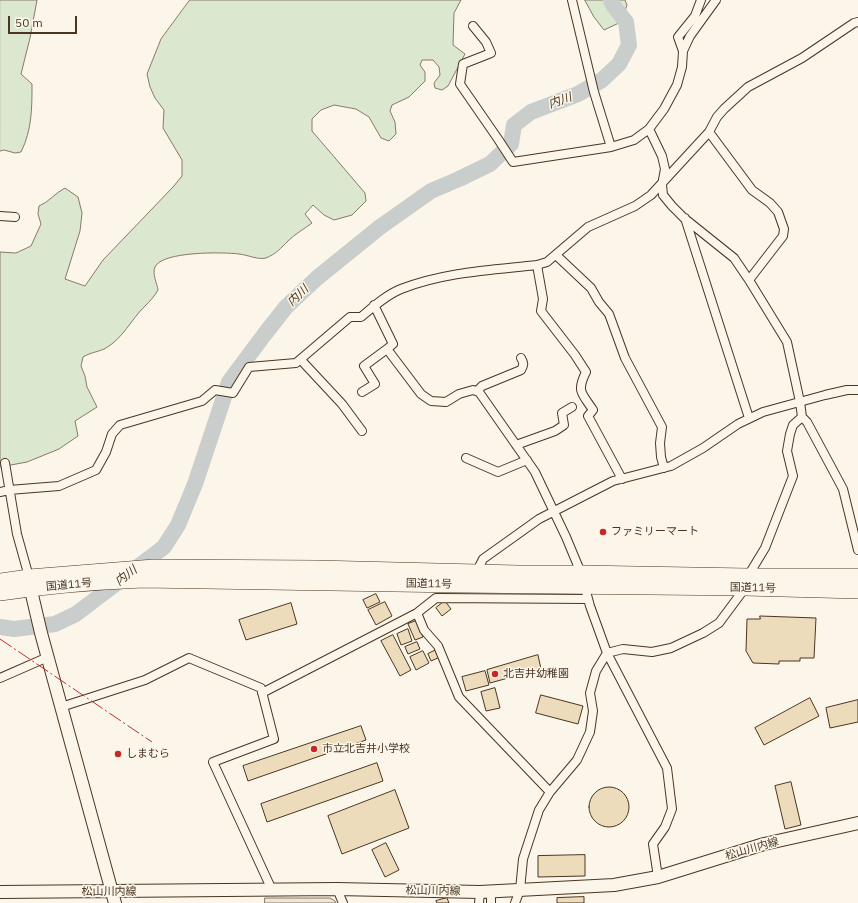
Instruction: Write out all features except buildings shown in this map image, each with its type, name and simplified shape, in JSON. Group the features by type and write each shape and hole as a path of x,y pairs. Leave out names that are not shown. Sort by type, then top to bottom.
{"highway":[{"name":"国道11号","path":"0,593 29,582 112,570 154,568 317,568 477,571 518,573 584,586"},
{"name":"国道11号","path":"0,581 93,582 143,580 584,586 746,582 858,576"},
{"name":"国道11号","path":"746,582 858,590"}],"main road":[{"path":"29,582 41,633 114,897"},
{"name":"松山川内線","path":"0,892 114,897 272,890 337,889 485,898 520,890 614,885 658,876 764,844 858,823"}],"street":[{"path":"572,0 590,78 611,147"},
{"path":"683,51 678,37 695,16 701,0"},
{"path":"473,26 486,42 491,53 463,64 460,84 512,162 611,147 634,140 649,129 664,109 677,85 682,66 683,51 690,36 716,0"},
{"path":"0,492 59,486 96,470 106,452 112,434 120,425 202,401 215,390 233,393 249,367 296,363 350,317 361,317 374,305 400,289 449,276 537,265 547,262 588,227 635,206 651,195 662,184 673,169 709,132 717,117 724,109 748,87 802,58 854,23 858,22"},
{"path":"649,129 662,156 664,169 662,184 663,195 684,218 734,258 787,342 802,417 807,422 843,489 858,550"},
{"path":"709,132 752,190 770,203 778,212 784,229 783,236 749,280"},
{"path":"0,216 15,218"},
{"path":"684,218 749,418"},
{"path":"556,255 590,288 598,302 609,314 625,358 662,427 660,443 661,457 664,468"},
{"path":"537,265 543,299 541,311 575,355 586,372 580,385 580,390 593,410 588,416 622,479"},
{"path":"362,392 375,384 364,366 393,344 374,305"},
{"path":"387,349 421,394 431,401 446,402 459,394 473,390 479,392 535,472 554,512 584,586 607,653 667,768 672,809 665,827 653,844 658,876"},
{"path":"477,392 482,386 521,370 523,366 521,358"},
{"path":"301,360 342,404 362,431"},
{"path":"477,571 483,559 539,519 613,481 671,466 703,448 749,418 776,407 847,390 858,390"},
{"path":"516,445 555,432 564,425 562,413 572,407"},
{"path":"515,903 520,890 522,859 539,810 550,792 577,760 590,732 593,711 590,693 596,671 607,653 623,649 652,652 671,648 703,633 719,622 746,582 765,548 792,476 787,451 790,434 793,425 802,417"},
{"path":"466,458 498,472 527,460"},
{"path":"5,463 17,534 29,582"},
{"path":"262,693 417,613 436,598 584,586"},
{"path":"417,613 424,630 438,646 459,697 550,792"},
{"path":"0,678 48,657"},
{"path":"61,707 145,680 189,658 261,688 274,739 213,762 272,890"},
{"path":"337,889 343,903"}],"green space":[{"path":"0,0 37,0 21,74 32,84 31,119 25,144 21,152 15,153 4,150 0,151"},
{"path":"190,0 461,0 454,13 453,45 465,54 448,86 442,90 435,88 434,83 440,75 439,67 433,60 422,60 420,65 425,72 425,81 409,97 392,105 390,111 395,122 396,134 389,141 381,138 369,117 356,109 334,105 321,110 312,119 312,131 365,193 366,201 352,215 334,220 324,215 313,205 305,214 312,223 294,236 276,253 266,258 231,253 208,253 181,255 160,262 154,270 158,290 153,297 112,344 83,357 81,366 87,387 97,407 75,421 78,436 59,449 27,462 0,467 0,252 16,253 31,246 41,224 38,214 39,206 65,188 78,197 82,213 80,231 65,279 85,286 103,260 182,176 182,160 163,128 164,110 155,98 150,87 147,74 161,39"},
{"path":"585,0 625,0 627,5 621,22 604,30 594,17"}],"shaded area":[{"path":"265,898 330,898 336,903 265,903"}],"waterway":[{"name":"内川","path":"0,627 14,629 55,624 76,614 164,547 178,525 195,484 229,382 286,307 317,278 380,227 431,191 490,164 511,144 514,125 531,112 578,94 602,80 619,64 629,45 626,22 611,0"}],"power":[{"path":"0,639 152,742"}],"place":[{"name":"ファミリーマート","path":"603,532"},
{"name":"北吉井幼稚園","path":"495,674"},
{"name":"市立北吉井小学校","path":"314,749"},
{"name":"しまむら","path":"118,754"}]}
